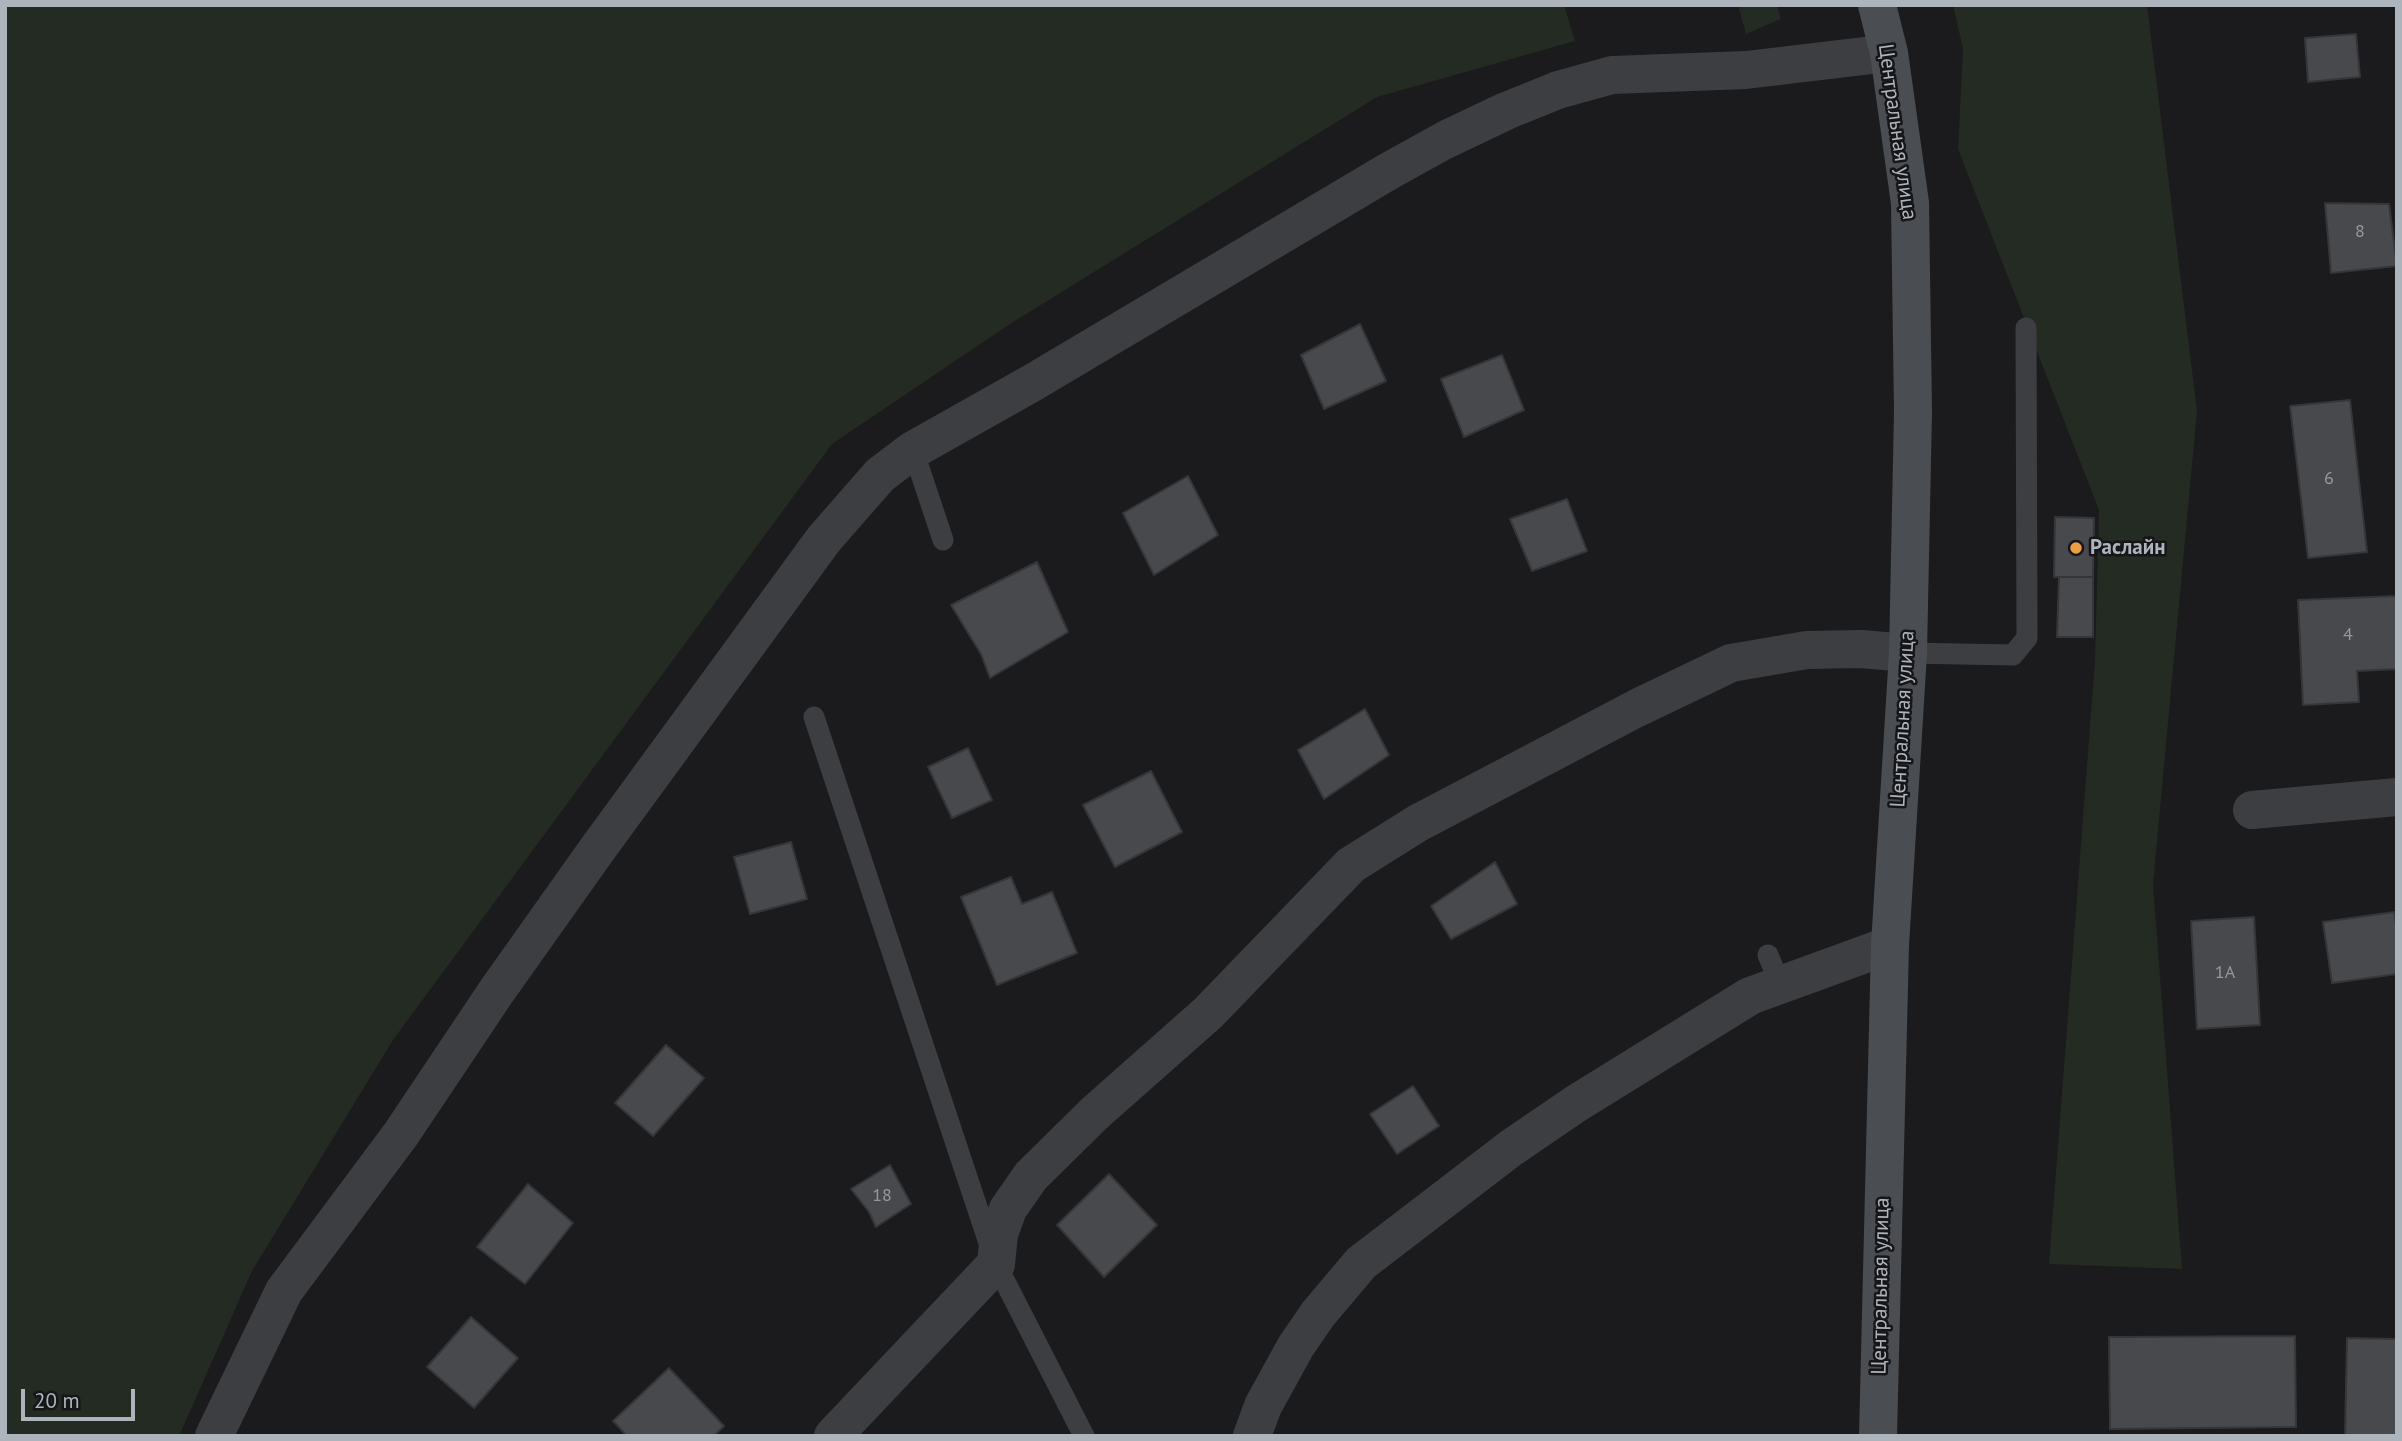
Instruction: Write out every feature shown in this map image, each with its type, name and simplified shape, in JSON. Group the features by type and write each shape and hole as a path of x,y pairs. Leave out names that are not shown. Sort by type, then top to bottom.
{"main road":[{"name":"Центральная улица","path":"1877,5 1889,52 1910,203 1913,412 1908,653 1890,945 1878,1436"}],"street":[{"path":"214,1436 284,1291 401,1134 496,992 588,862 824,539 880,475 913,450 1032,383 1389,171 1506,111 1558,90 1612,75 1746,70 1889,52"},
{"path":"833,1436 996,1264 999,1234 1008,1209 1031,1176 1095,1113 1208,1013 1351,865 1418,823 1637,708 1731,663 1807,650 1861,649 1908,653"},
{"path":"2252,810 2397,797"},
{"path":"1252,1436 1263,1406 1296,1346 1318,1314 1361,1263 1511,1148 1750,996 1774,970 1890,945"}],"lane":[{"path":"1908,653 2013,655 2027,638 2026,328"},
{"path":"913,450 943,540"},
{"path":"814,717 996,1264 1084,1436"}],"shaded area":[{"path":"5,5 1564,5 1575,41 1377,97 1010,324 832,444 393,1040 252,1271 179,1436 5,1436"},
{"path":"1738,5 1777,5 1781,19 1746,34"},
{"path":"1953,5 2147,5 2197,411 2153,884 2182,1269 2049,1264 2095,660 2099,510 1958,149 1963,49"}],"building":[{"path":"2356,34 2360,77 2308,82 2305,38"},
{"path":"2325,203 2389,204 2397,266 2331,273"},
{"path":"1360,324 1386,381 1324,409 1301,355"},
{"path":"1502,355 1524,410 1464,437 1441,379"},
{"path":"2350,400 2367,552 2308,558 2290,406"},
{"path":"1188,476 1218,535 1154,575 1123,513"},
{"path":"1567,499 1587,551 1532,571 1510,519"},
{"path":"2055,517 2094,518 2093,577 2054,577"},
{"path":"1037,562 1068,632 990,678 981,654 951,605"},
{"path":"2059,577 2093,577 2093,637 2057,637"},
{"path":"2397,596 2397,669 2357,671 2359,702 2303,705 2298,600"},
{"path":"1365,709 1389,755 1324,799 1298,750"},
{"path":"968,748 992,800 952,818 928,767"},
{"path":"1151,771 1182,832 1115,867 1083,805"},
{"path":"791,842 807,899 750,914 734,857"},
{"path":"1495,862 1517,904 1451,939 1431,906"},
{"path":"1011,877 1022,904 1052,892 1077,953 997,985 961,897"},
{"path":"2394,912 2397,930 2397,974 2332,983 2323,922"},
{"path":"2254,917 2260,1025 2197,1029 2191,921"},
{"path":"666,1045 704,1078 653,1136 615,1103"},
{"path":"1413,1086 1439,1126 1397,1154 1370,1114"},
{"path":"890,1165 911,1204 876,1227 869,1212 851,1189"},
{"path":"1109,1174 1157,1225 1104,1277 1057,1225"},
{"path":"528,1184 573,1223 525,1284 477,1247"},
{"path":"471,1317 518,1358 474,1408 427,1367"},
{"path":"2295,1336 2296,1427 2110,1429 2109,1337"},
{"path":"2347,1338 2397,1339 2397,1436 2345,1436"},
{"path":"669,1368 724,1426 714,1436 627,1436 613,1421"}],"place":[{"name":"Раслайн","path":"2076,548"}]}
